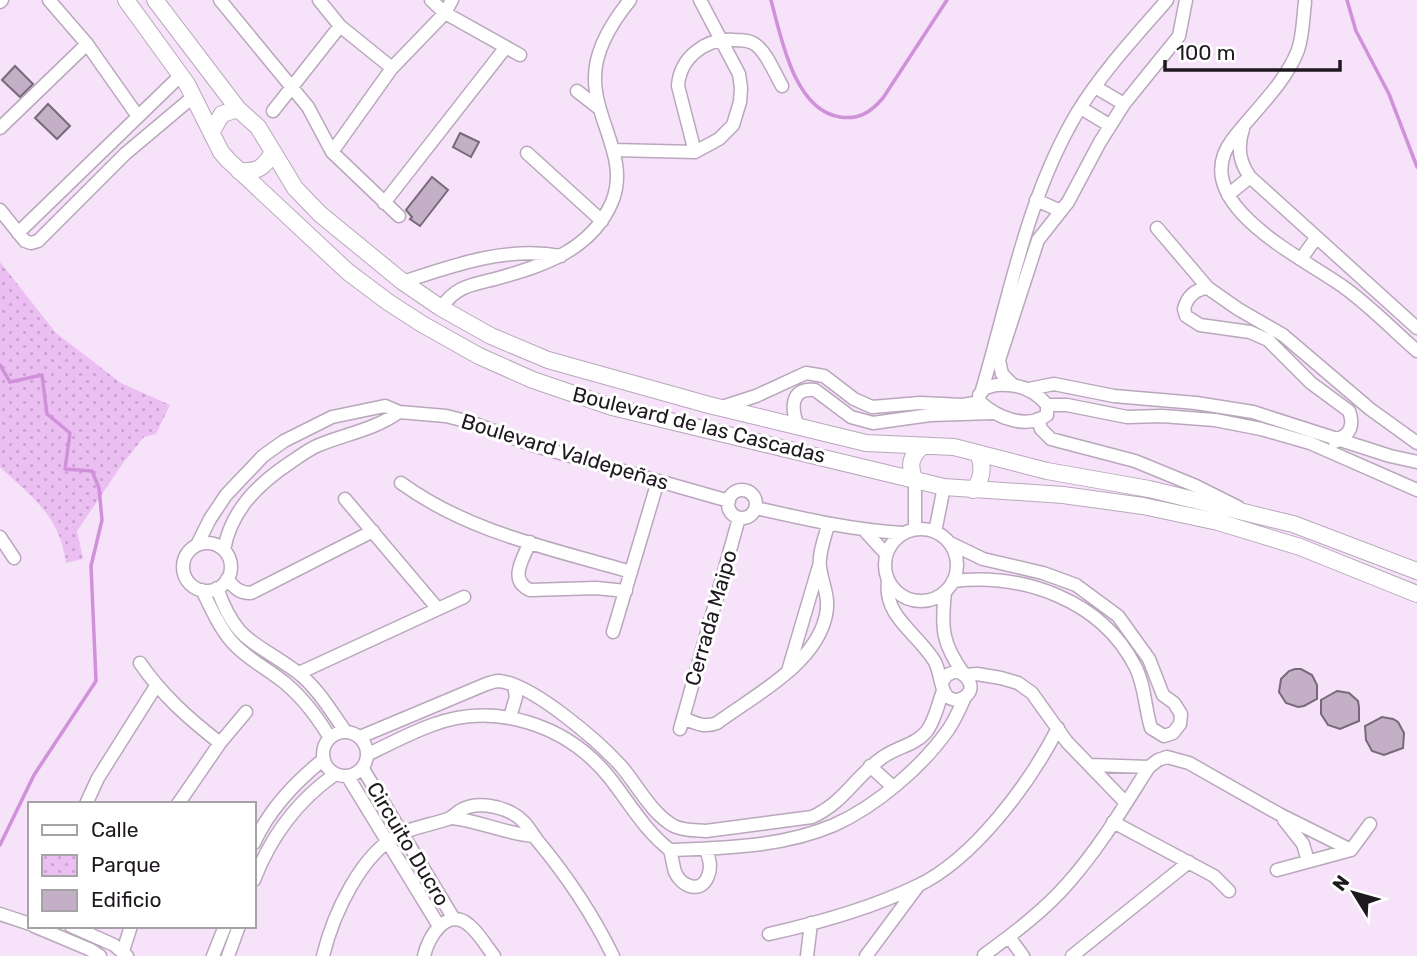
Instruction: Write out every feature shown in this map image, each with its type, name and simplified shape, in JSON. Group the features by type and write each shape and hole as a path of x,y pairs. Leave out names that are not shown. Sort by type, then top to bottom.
{"main road":[{"name":"Boulevard de las Cascadas","path":"126,0 181,75 221,152 239,171 348,272 422,324 479,356 533,380 612,407 944,487 1063,495 1143,506 1218,522 1300,547 1417,594"},
{"name":"Boulevard de las Cascadas","path":"155,0 239,109 258,127 295,188 320,214 403,282 441,308 491,336 548,360 720,408 866,443 954,447 1047,471 1149,489 1293,524 1417,571"},
{"path":"212,131 222,114 239,109"},
{"path":"239,171 253,172 260,169 273,152"},
{"path":"915,480 911,469 912,458 922,446"},
{"path":"973,491 982,475 978,453"}],"street":[{"path":"49,0 87,44 137,115"},
{"path":"220,0 307,107 332,152 399,216"},
{"path":"319,0 340,26 392,68"},
{"path":"432,0 445,13 520,55"},
{"path":"332,152 392,68 445,13 452,0"},
{"path":"441,308 460,288 543,265 561,257 578,246 602,221 613,200 616,186 614,150 600,109 595,77 601,50 612,23 630,0"},
{"path":"614,150 695,152 719,139 733,125 738,112 741,88 739,74 699,0"},
{"path":"981,396 1005,324 1038,240 1076,189 1109,125 1180,36 1186,0"},
{"path":"1183,19 1165,2 1095,87 1081,107 1048,169 1036,200 1005,324 999,365 1005,378 1013,384 1029,389 1048,405 1068,405 1118,416 1162,416 1236,423 1286,435 1417,490"},
{"path":"1305,2 1300,41 1294,58 1230,144 1222,162 1228,195 1237,209 1260,231 1361,300 1417,351"},
{"path":"273,111 340,26"},
{"path":"695,152 678,86 684,63 692,54 721,39 746,41 755,45 764,55 782,86"},
{"path":"0,128 87,44"},
{"path":"384,203 506,47"},
{"path":"18,233 181,75"},
{"path":"1095,87 1124,104"},
{"path":"578,91 600,109"},
{"path":"0,211 24,241 38,241 125,154 194,96"},
{"path":"1081,107 1109,125"},
{"path":"1244,128 1239,153 1250,177 1417,328"},
{"path":"113,139 125,154"},
{"path":"527,153 602,221"},
{"path":"1228,195 1250,177"},
{"path":"1036,200 1061,211"},
{"path":"1157,228 1208,288 1283,335 1370,409 1417,443"},
{"path":"1301,259 1316,237"},
{"path":"403,282 472,259 540,252 561,257"},
{"path":"1208,288 1198,290 1190,296 1184,309 1186,316 1200,325 1250,332 1268,340 1304,377 1347,407 1351,415 1351,428 1345,436 1336,439 1330,452"},
{"path":"1238,331 1245,313"},
{"path":"720,408 756,396 799,374 813,373 824,376 860,402 872,407 919,403 963,405 996,385 1013,384"},
{"path":"1029,389 1054,384 1105,394 1253,412 1390,456 1417,462"},
{"path":"798,426 793,402 798,394 810,389 851,417 873,423 916,416 993,413 1018,421 1038,419 1047,415 1048,405"},
{"path":"981,396 993,413"},
{"path":"1137,417 1143,399"},
{"name":"Boulevard Valdepeñas","path":"197,545 210,519 244,474 284,441 332,417 385,406 399,412 446,416 470,422 532,445 729,501"},
{"path":"224,550 231,525 243,503 276,472 315,446 387,421 399,412"},
{"path":"1038,419 1041,429 1051,439 1102,451 1167,474 1250,514"},
{"path":"307,428 315,446"},
{"path":"915,480 908,531 892,542 886,554 884,568 888,580 889,602 899,619 927,649 948,698 957,700 1001,678"},
{"path":"613,632 657,481"},
{"path":"401,483 440,509 478,527 631,572"},
{"path":"935,532 944,487"},
{"path":"736,492 749,492 756,501 756,508 753,514 739,518 729,509 729,501 736,492"},
{"path":"345,499 438,609"},
{"path":"756,508 865,531 935,532 950,543 983,559 1076,584 1118,616 1149,659 1163,695 1178,708 1181,714 1180,724 1173,733 1164,736 1152,728 1140,680 1129,657 1098,619 1063,596 1021,584 975,579 949,587 933,599 920,601 907,598 896,591 888,580"},
{"name":"Cerrada Maipo","path":"739,518 681,724 710,726 717,723 807,654 826,615 825,585 819,566"},
{"name":"Cerrada Maipo","path":"788,671 819,566 828,525"},
{"path":"202,590 222,584 243,593 251,593 373,531"},
{"path":"865,531 886,554"},
{"path":"0,537 14,558"},
{"path":"530,542 517,574 518,581 530,590 596,588 625,591"},
{"path":"330,738 320,722 285,683 244,654 220,627 202,590 190,583 183,570 185,558 197,545 212,543 224,550 231,564 222,584 226,613 243,636 299,673 345,731"},
{"path":"369,754 434,724 480,715 510,717 555,733 587,754 658,840 670,849 733,848 786,839 835,825 893,787 918,764 948,730 968,693 970,681 945,643 942,627 949,587 957,568 956,555 950,543"},
{"path":"299,673 464,597"},
{"path":"140,663 156,686 193,722 220,743"},
{"path":"360,737 497,681 538,698 588,733 622,768 658,813 672,825 688,830 706,831 812,817 839,801 870,766 885,755 916,741 927,731 947,675 956,671 965,675 1001,678 1018,683 1032,693 1077,754 1091,765 1126,803"},
{"path":"87,802 98,778 156,686"},
{"path":"510,717 516,697 514,686"},
{"path":"179,802 220,743 246,712"},
{"path":"769,934 852,912 918,886 948,866 1006,809 1046,752 1058,729"},
{"path":"345,731 357,734 365,742 369,754 363,769 348,777 334,775 326,766 323,755 325,743 345,731"},
{"path":"984,955 1009,937 1068,884 1149,767 1167,757 1189,763 1279,814 1351,850"},
{"path":"256,839 267,820 300,779 324,759"},
{"path":"1091,765 1149,767"},
{"path":"870,766 893,787"},
{"name":"Circuito Ducro","path":"363,769 454,919"},
{"path":"256,875 279,828 308,796 334,775"},
{"name":"Circuito Ducro","path":"348,777 439,926"},
{"path":"634,811 648,800"},
{"path":"452,818 463,808 480,805 500,808 526,822 534,836 563,870 594,917 613,956"},
{"path":"1279,814 1303,844 1308,862"},
{"path":"323,956 329,930 362,869 387,842 402,833 452,818 472,820 520,835 534,836"},
{"path":"1113,822 1214,876 1229,891"},
{"path":"1277,870 1351,850 1370,824"},
{"path":"670,849 675,871 685,885 692,888 699,887 709,876 706,849"},
{"path":"1072,956 1189,862"},
{"path":"866,956 918,886"},
{"path":"0,914 28,921"},
{"name":"Circuito Ducro","path":"424,956 426,946 439,926 454,919 471,926 494,956"},
{"path":"807,950 811,923"},
{"path":"43,928 95,953 100,938"},
{"path":"76,928 100,938 125,954 131,928"},
{"path":"212,956 224,928"},
{"path":"228,956 238,928"},
{"path":"787,930 807,950"},
{"path":"1009,937 1023,956"}],"green space":[{"path":"0,262 56,333 121,383 170,405 156,434 144,437 77,531 83,559 66,563 58,532 51,520 33,498 0,467"}],"building":[{"path":"15,66 33,84 20,97 2,80"},
{"path":"48,104 70,126 57,139 35,118"},
{"path":"460,133 479,142 471,157 453,147"},
{"path":"432,177 448,190 420,226 410,219 412,217 406,210"},
{"path":"1295,669 1312,675 1317,685 1317,699 1298,707 1286,703 1279,692 1281,679"},
{"path":"1337,691 1349,693 1358,701 1359,707 1359,721 1340,729 1328,725 1321,714 1321,700"},
{"path":"1382,717 1398,722 1404,733 1403,748 1384,755 1372,751 1366,740 1365,726"}],"waterway":[{"path":"771,0 785,51 801,87 811,101 824,111 847,118 864,114 883,98 947,0"},
{"path":"1347,0 1356,31 1389,94 1417,167"},
{"path":"0,365 10,382 42,375 47,414 70,433 65,469 92,471 99,488 102,520 91,566 96,681 34,775 0,845"}]}
